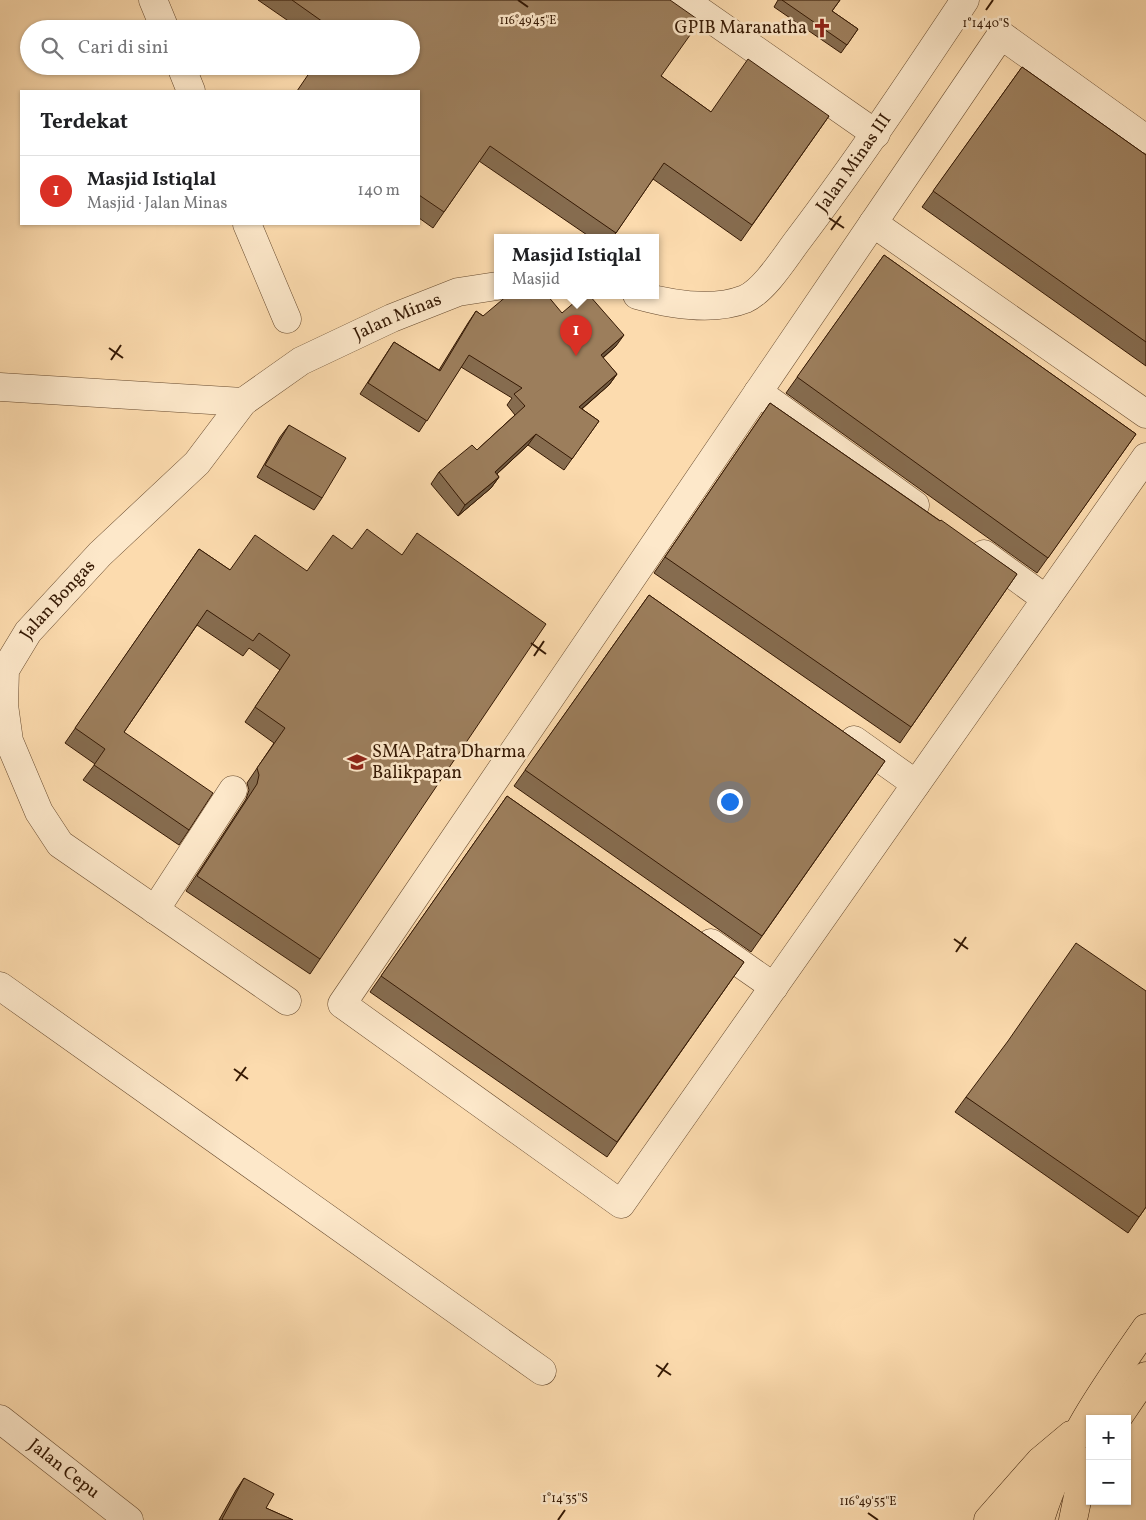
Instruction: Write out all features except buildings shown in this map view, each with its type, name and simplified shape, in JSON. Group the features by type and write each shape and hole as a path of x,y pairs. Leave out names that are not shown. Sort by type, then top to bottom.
{"main road":[{"path":"1040,1520 1054,1482 1078,1430 1146,1328"},
{"path":"1120,1415 1146,1376"},
{"path":"988,1520 1040,1461 1078,1430"},
{"path":"1020,1520 1054,1482 1086,1462"},
{"path":"1073,1520 1078,1496 1086,1477"}],"street":[{"path":"153,0 161,20"},
{"path":"684,0 876,134"},
{"name":"Jalan Minas III","path":"652,299 667,303 724,305 746,298 768,279 835,192 876,134 965,0"},
{"path":"1146,139 1001,35 342,1004 621,1204 1146,457"},
{"path":"185,75 191,90"},
{"path":"873,223 1146,414"},
{"path":"247,225 287,319"},
{"name":"Jalan Minas","path":"301,361 392,318 458,292 494,286"},
{"name":"Jalan Bongas","path":"287,1001 60,844 39,812 9,741 4,705 5,670 28,632 100,554 197,463 243,402 301,361"},
{"path":"0,387 243,402"},
{"path":"758,392 934,518"},
{"path":"966,541 1046,599"},
{"path":"629,582 653,599"},
{"path":"836,728 916,784"},
{"path":"489,787 513,804"},
{"path":"154,910 233,790"},
{"path":"692,930 774,987"},
{"path":"0,986 542,1371"},
{"name":"Jalan Cepu","path":"0,1419 129,1520"}],"place":[{"name":"GPIB Maranatha","path":"822,28"},
{"name":"Masjid Istiqlal","path":"576,356"},
{"name":"SMA Patra Dharma Balikpapan","path":"357,762"}]}
